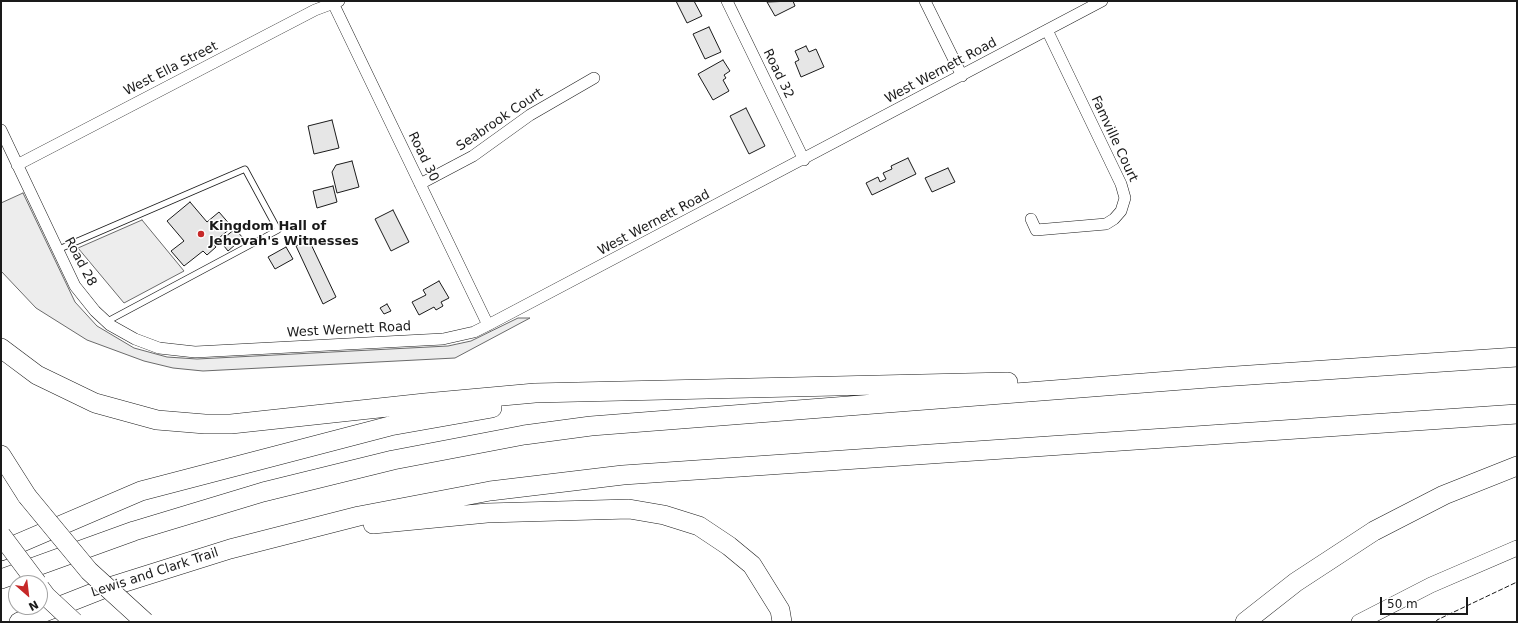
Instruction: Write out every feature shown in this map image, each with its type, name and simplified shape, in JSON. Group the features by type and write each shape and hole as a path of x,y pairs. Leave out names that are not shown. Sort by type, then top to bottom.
{"highway":[{"path":"1,348 38,375 95,403 139,416 182,423 232,424 425,402 535,393 1221,378"},
{"path":"1,579 134,531 270,490 393,460 524,435 591,426 1517,357"},
{"path":"1,551 141,491 390,426 584,391"},
{"path":"294,531 366,514 476,494 623,475 1517,414"},
{"path":"1,456 27,496 89,572 145,622"},
{"path":"1245,622 1296,582 1374,531 1444,495 1517,466"},
{"path":"294,531 487,513 629,509 664,514 699,526 729,546 752,565 780,610 782,622"},
{"name":"Lewis and Clark Trail","path":"19,622 103,589 166,568 294,531"},
{"path":"1,535 31,575"},
{"path":"48,598 74,622"}],"main road":[{"path":"1359,622 1431,585 1517,548"}],"street":[{"name":"Road 32","path":"727,1 804,160"},
{"path":"925,1 962,76"},
{"name":"West Wernett Road","path":"186,352 443,339 474,332 804,160 1102,1"},
{"name":"West Ella Street","path":"17,164 315,10 335,2"},
{"name":"Road 30","path":"335,2 488,325"},
{"name":"Famville Court","path":"1031,219 1036,230 1106,224 1114,219 1121,211 1125,198 1121,184 1047,30"},
{"name":"Seabrook Court","path":"420,184 473,156 530,115 594,78"},
{"name":"Road 28","path":"1,130 75,286 106,322 136,339 159,348 186,352"}],"lane":[{"path":"57,250 245,169 278,230 106,322"}],"shaded area":[{"path":"23,193 75,302 97,326 134,348 167,357 197,359 448,346 471,341 518,318 530,318 455,358 203,371 173,368 144,361 87,340 36,308 1,271 1,203"},
{"path":"142,220 184,271 124,303 78,248"}],"building":[{"path":"676,1 694,1 702,16 687,23"},
{"path":"793,1 795,6 775,16 767,2"},
{"path":"709,27 721,52 705,59 693,34"},
{"path":"806,46 809,52 816,49 824,67 801,77 795,62 799,60 795,51"},
{"path":"723,60 730,71 724,75 726,78 723,80 729,91 713,100 698,74"},
{"path":"746,108 765,146 749,154 730,116"},
{"path":"332,120 339,148 314,154 308,126"},
{"path":"908,158 916,174 872,195 866,183 878,177 880,182 886,179 883,173 892,169 891,166"},
{"path":"352,161 359,187 337,193 332,172 336,165"},
{"path":"948,168 955,182 932,192 925,178"},
{"path":"333,186 337,202 317,208 313,191"},
{"name":"Kingdom Hall of Jehovah's Witnesses","path":"190,202 207,222 219,212 232,227 213,243 216,247 207,255 203,251 184,266 171,251 184,241 167,221"},
{"path":"393,210 409,242 391,251 375,219"},
{"path":"235,229 243,238 228,251 220,241"},
{"path":"309,240 336,297 323,304 296,246"},
{"path":"286,247 293,259 275,269 268,257"},
{"path":"439,281 449,298 441,302 443,306 436,310 434,307 419,315 412,302 426,295 423,290"},
{"path":"387,304 391,311 384,314 380,308"}],"fence":[{"path":"1436,622 1437,620 1517,582"}],"place":[{"name":"Kingdom Hall of Jehovah's Witnesses","path":"201,234"}]}
